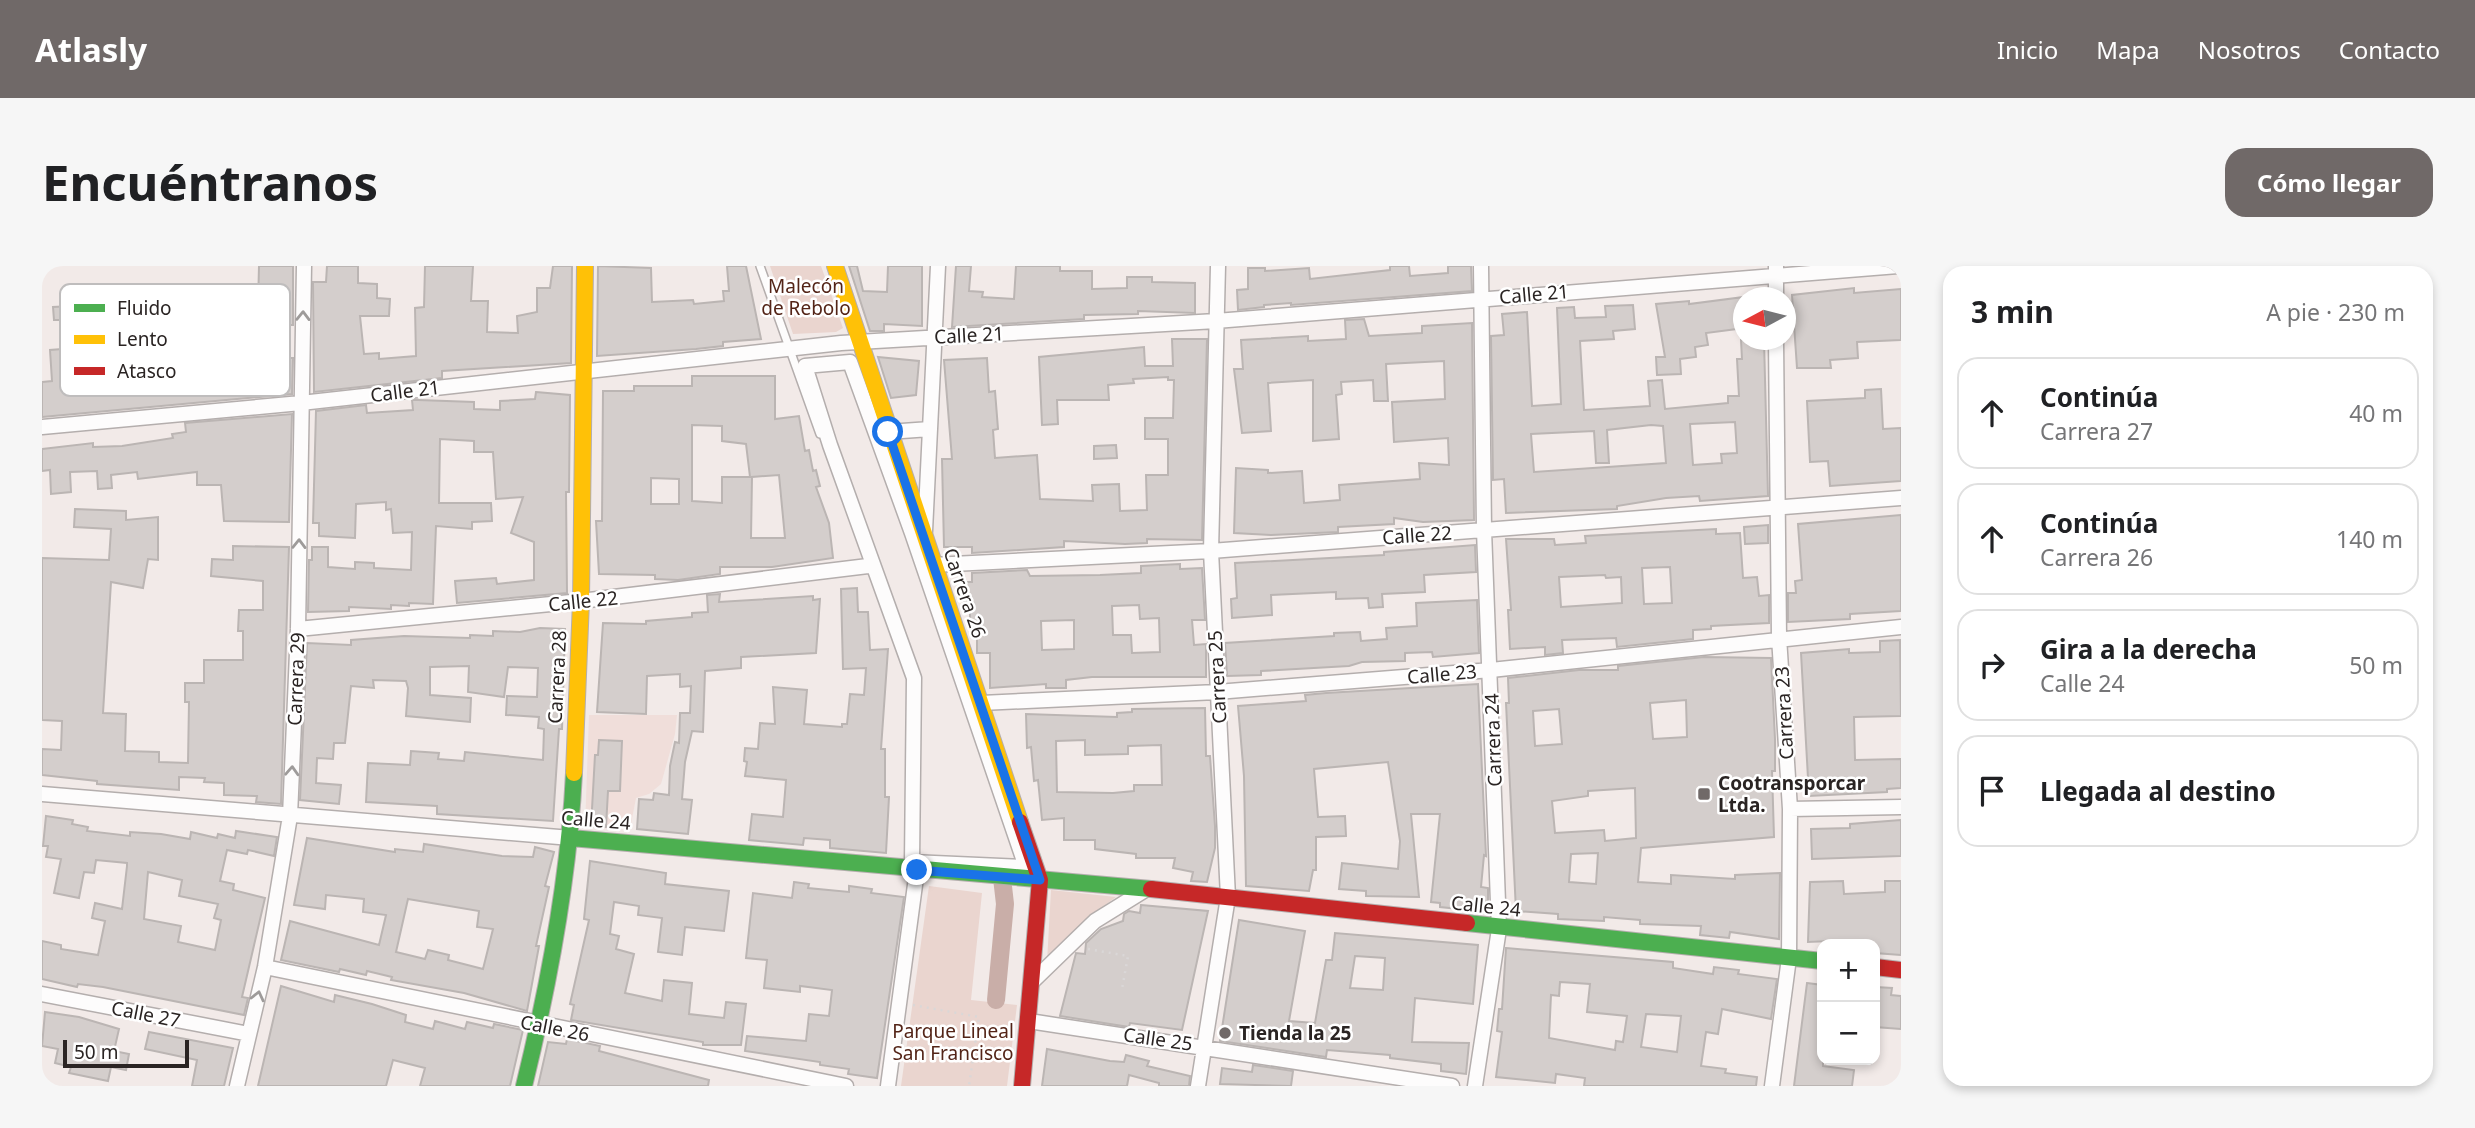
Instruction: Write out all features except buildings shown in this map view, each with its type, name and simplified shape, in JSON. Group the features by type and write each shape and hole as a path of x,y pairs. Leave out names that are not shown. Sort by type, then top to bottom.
{"street":[{"name":"Carrera 29","path":"237,1086 265,967 290,816 298,629 304,266"},
{"name":"Carrera 28","path":"524,1086 539,1025 570,838 581,601 585,266"},
{"path":"835,266 862,341 888,432 925,539"},
{"name":"Carrera 26","path":"938,266 925,539 981,704 1032,879"},
{"name":"Carrera 25","path":"1198,1086 1228,897 1211,551 1218,266"},
{"name":"Carrera 24","path":"1475,1086 1499,929 1484,530 1480,266"},
{"name":"Calle 21","path":"42,427 301,404 862,341 1216,321 1482,299 1776,270 1898,266"},
{"name":"Carrera 23","path":"1772,1086 1789,958 1790,810 1779,637 1776,350"},
{"path":"888,1086 900,1003 911,867 914,678 830,445 805,366 849,362 912,533 1026,867 911,867"},
{"path":"888,432 930,429"},
{"name":"Calle 22","path":"932,565 1211,551 1901,498"},
{"name":"Calle 22","path":"298,629 581,601 868,566"},
{"name":"Calle 23","path":"981,704 1217,692 1491,670 1779,637 1901,627"},
{"path":"906,678 911,867"},
{"name":"Calle 24","path":"42,794 1146,889 1499,929 1817,961"},
{"path":"1790,810 1901,807"},
{"path":"1022,1086 1032,982 1032,879"},
{"path":"1032,982 1095,921 1146,889"},
{"name":"Calle 26","path":"265,967 846,1086"},
{"path":"1880,968 1901,970"},
{"name":"Calle 27","path":"42,994 249,1034"},
{"name":"Calle 25","path":"1028,1021 1205,1046 1452,1086"}],"lane":[{"path":"760,266 793,347 868,566"}],"path":[{"path":"1070,946 1128,956 1122,989"},
{"path":"900,1003 979,1017 969,1086"}],"shaded area":[{"path":"589,715 677,715 675,734 661,784 649,794 636,798 630,829 585,828"}],"green space":[{"name":"Malecón de Rebolo","path":"770,266 821,266 843,328 836,332 793,334"},
{"name":"Parque Lineal San Francisco","path":"929,886 982,893 971,1000 1017,1005 1007,1086 901,1086"},
{"path":"1051,890 1116,897 1089,917 1047,962"}],"waterway":[{"path":"996,1000 1005,904 1001,869"}],"traffic: fast":[{"path":"524,1086 542,1009 563,891 574,773"},
{"path":"571,838 1151,889"},
{"path":"1467,923 1817,960"}],"traffic: slow":[{"path":"574,773 581,601 585,266"},
{"path":"835,266 1020,822"}],"traffic: jam":[{"path":"1020,822 1040,880 1022,1086"},
{"path":"1151,889 1467,923"},
{"path":"1880,968 1901,970"}],"place":[{"name":"Cootransporcar Ltda.","path":"1704,794"},
{"name":"Tienda la 25","path":"1225,1033"}],"route":[{"path":"888,432 1040,880 917,870"}]}
